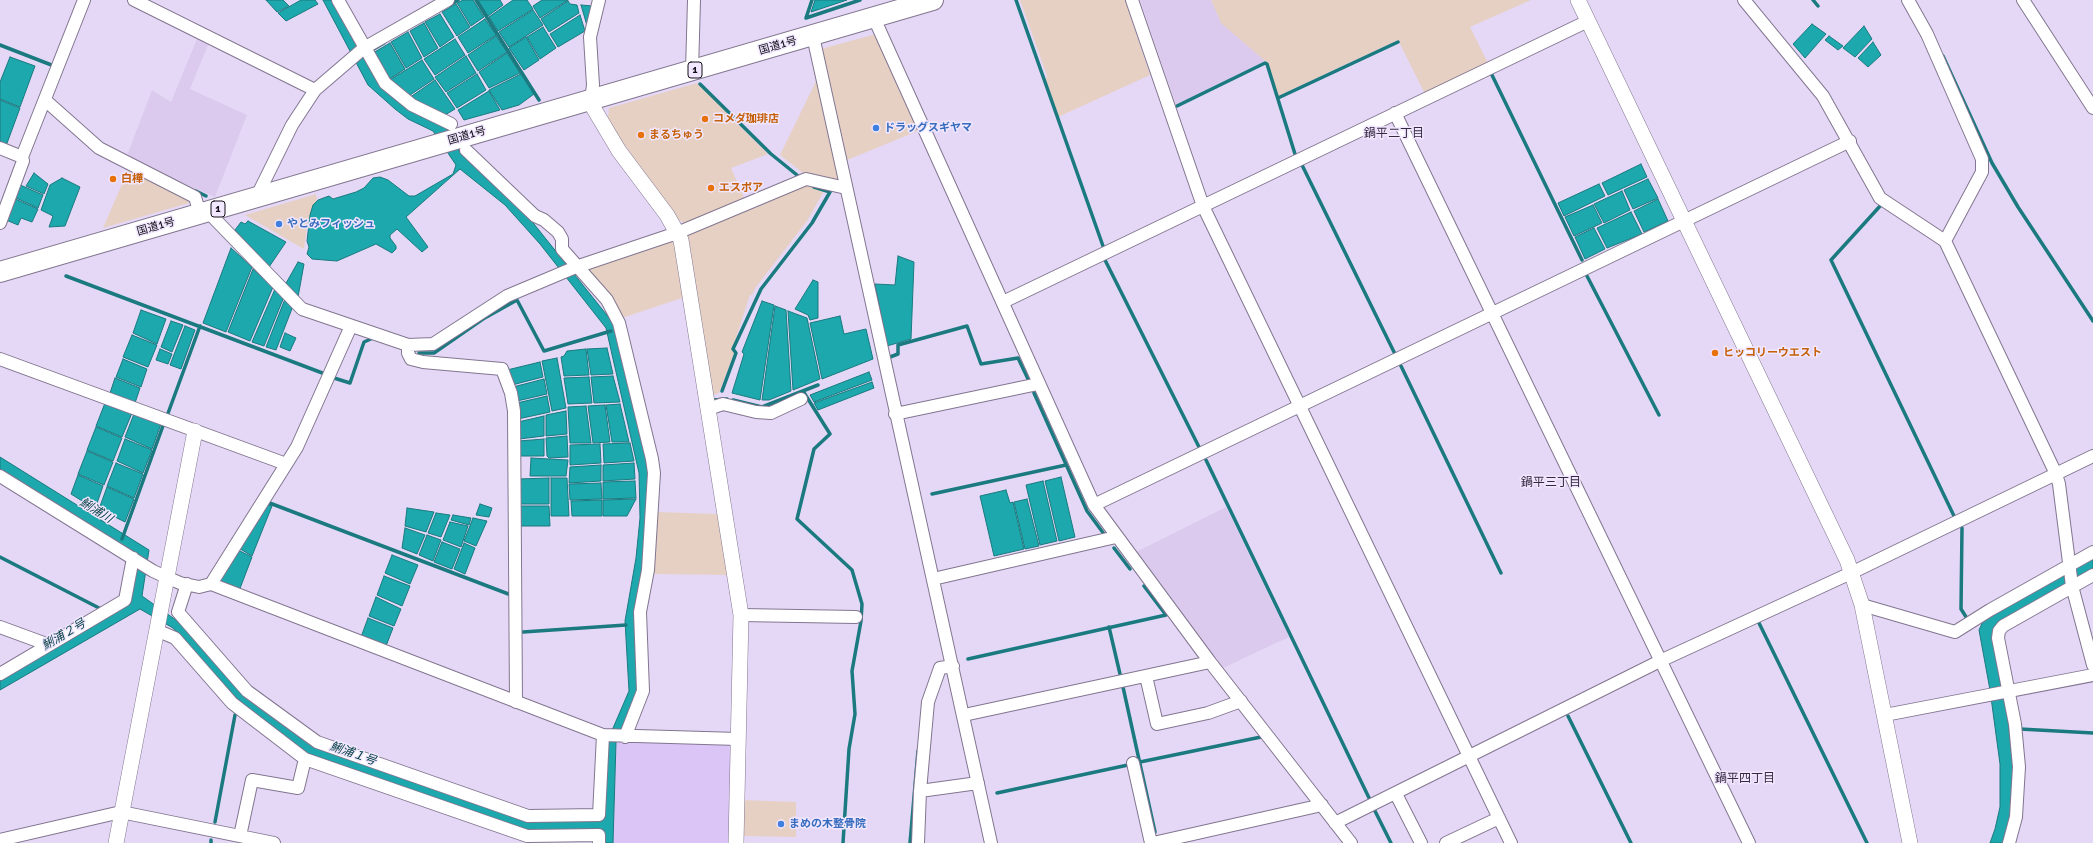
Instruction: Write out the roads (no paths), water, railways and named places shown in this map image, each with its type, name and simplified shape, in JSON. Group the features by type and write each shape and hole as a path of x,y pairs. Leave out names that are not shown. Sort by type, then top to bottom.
{"highway":[{"name":"国道1号","path":"0,272 204,213 257,196 813,36 874,18 923,1"}],"street":[{"path":"0,223 23,161 22,157 84,0"},
{"path":"134,0 316,90"},
{"path":"338,0 384,83 458,138 535,216 544,220 558,232 562,239 562,249 576,267 607,300 619,323 653,466 648,570 640,612 643,691 625,737"},
{"path":"257,196 292,125 316,90 364,48 448,0"},
{"path":"599,0 590,36 593,85 591,100 594,109 619,152 667,215 681,240 740,615 736,843"},
{"path":"692,71 694,0"},
{"path":"1132,0 1203,206 1511,843"},
{"path":"1578,0 1847,560 1862,605 1910,843"},
{"path":"1744,0 1823,96 1850,141 1880,198 1945,241 2056,474 2059,484 2071,585 2093,665"},
{"path":"1908,0 1926,34 1982,159 1982,172 1945,241"},
{"path":"2023,0 2093,108"},
{"path":"874,18 1003,302 1038,384 1094,505 1116,537 1210,662 1351,843"},
{"path":"1003,302 1588,21"},
{"path":"813,36 895,414 964,715 991,843"},
{"path":"45,100 99,148 195,197 204,213 302,309 408,345 433,344 507,296 576,267 677,232 806,179 846,188"},
{"path":"1395,113 1749,843"},
{"path":"1094,505 1850,141"},
{"path":"0,148 22,157"},
{"path":"211,584 297,447 351,326"},
{"path":"408,345 408,354 411,359 423,362 502,369 511,393 514,411 516,702"},
{"path":"0,359 286,464"},
{"path":"895,414 1038,384"},
{"path":"708,409 723,404 756,412 771,413 801,399"},
{"path":"116,843 162,603 160,574 195,430"},
{"path":"1335,823 1396,794 1660,661 1851,573 2093,456"},
{"path":"0,476 160,574 199,587 211,584 603,735 625,737 738,739"},
{"path":"933,579 1116,537"},
{"path":"1862,605 1955,632 2093,552"},
{"path":"0,674 125,600 135,560"},
{"path":"2009,843 2016,817 2019,767 2015,724 1998,638 1999,631 2003,626 2071,585 2093,575"},
{"path":"187,584 178,612 247,691 317,742 528,816 598,815 603,735"},
{"path":"740,615 856,617"},
{"path":"0,627 49,645"},
{"path":"156,628 175,638 232,703 305,759 527,836 599,835 599,843"},
{"path":"964,715 1210,662"},
{"path":"918,843 920,791 928,702 940,668 953,666"},
{"path":"1885,715 2093,675"},
{"path":"1146,676 1157,724 1208,713 1241,701"},
{"path":"240,836 252,780 298,788 305,759"},
{"path":"1133,763 1152,843 1322,805"},
{"path":"920,791 978,783"},
{"path":"1396,794 1421,843"},
{"path":"0,840 122,812 274,843"},
{"path":"1446,843 1499,818"}],"waterway":[{"path":"450,5 458,0"},
{"path":"476,0 539,100"},
{"path":"812,0 806,18 860,0"},
{"path":"1016,0 1103,246"},
{"path":"1813,0 1818,6"},
{"path":"1278,98 1398,42"},
{"path":"372,50 384,43"},
{"path":"0,45 54,66"},
{"path":"1943,56 1992,163 2018,207 2093,321"},
{"path":"1177,106 1265,63 1267,64 1295,154"},
{"path":"1491,73 1582,260"},
{"path":"700,84 771,154 797,175"},
{"path":"1302,165 1395,354"},
{"path":"722,391 736,353 733,349 761,289 812,223 830,192 814,187"},
{"path":"196,191 206,196"},
{"path":"1881,205 1831,260 1954,516"},
{"path":"1105,260 1200,449"},
{"path":"66,276 325,374"},
{"path":"1587,276 1659,415"},
{"path":"419,353 434,353 483,319 517,300 544,351 611,331"},
{"path":"167,416 200,326"},
{"path":"890,357 898,354 898,345 967,326 981,364 1018,358 1029,381"},
{"path":"334,378 350,383 364,342 373,338"},
{"path":"1401,366 1501,573"},
{"path":"733,400 762,407 818,385"},
{"path":"803,391 830,434 814,449 797,519 852,570 862,604 861,621 852,671 855,714 849,749 843,843"},
{"path":"1034,393 1087,511 1104,534"},
{"path":"714,400 727,399"},
{"path":"122,539 164,423"},
{"path":"1206,460 1371,802"},
{"path":"932,494 1066,465"},
{"path":"267,502 511,595"},
{"path":"1962,528 1961,609 1968,620"},
{"path":"1114,548 1130,569"},
{"path":"0,557 101,609"},
{"path":"968,659 1166,615 1144,586"},
{"path":"1759,623 1867,843"},
{"path":"523,632 626,625"},
{"path":"1109,627 1120,674"},
{"path":"1123,687 1155,832"},
{"path":"215,822 235,715"},
{"path":"1568,716 1631,843"},
{"path":"2020,729 2093,733"},
{"path":"1140,762 1261,737"},
{"path":"910,843 918,751"},
{"path":"997,793 1128,765"},
{"path":"1375,811 1391,843"}],"place":[{"name":"コメダ珈琲店","path":"705,119"},
{"name":"ドラッグスギヤマ","path":"876,128"},
{"name":"まるちゅう","path":"641,135"},
{"name":"白樺","path":"113,179"},
{"name":"エスポア","path":"711,188"},
{"name":"やとみフィッシュ","path":"279,224"},
{"name":"ヒッコリーウエスト","path":"1715,353"},
{"name":"まめの木整骨院","path":"781,824"}],"district":[{"name":"鍋平二丁目","path":"1394,134"},
{"name":"鍋平三丁目","path":"1551,483"},
{"name":"鍋平四丁目","path":"1745,779"}],"water label":[{"name":"鯏浦川","path":"96,511"},
{"name":"鯏浦２号","path":"64,635"},
{"name":"鯏浦１号","path":"353,754"}]}
